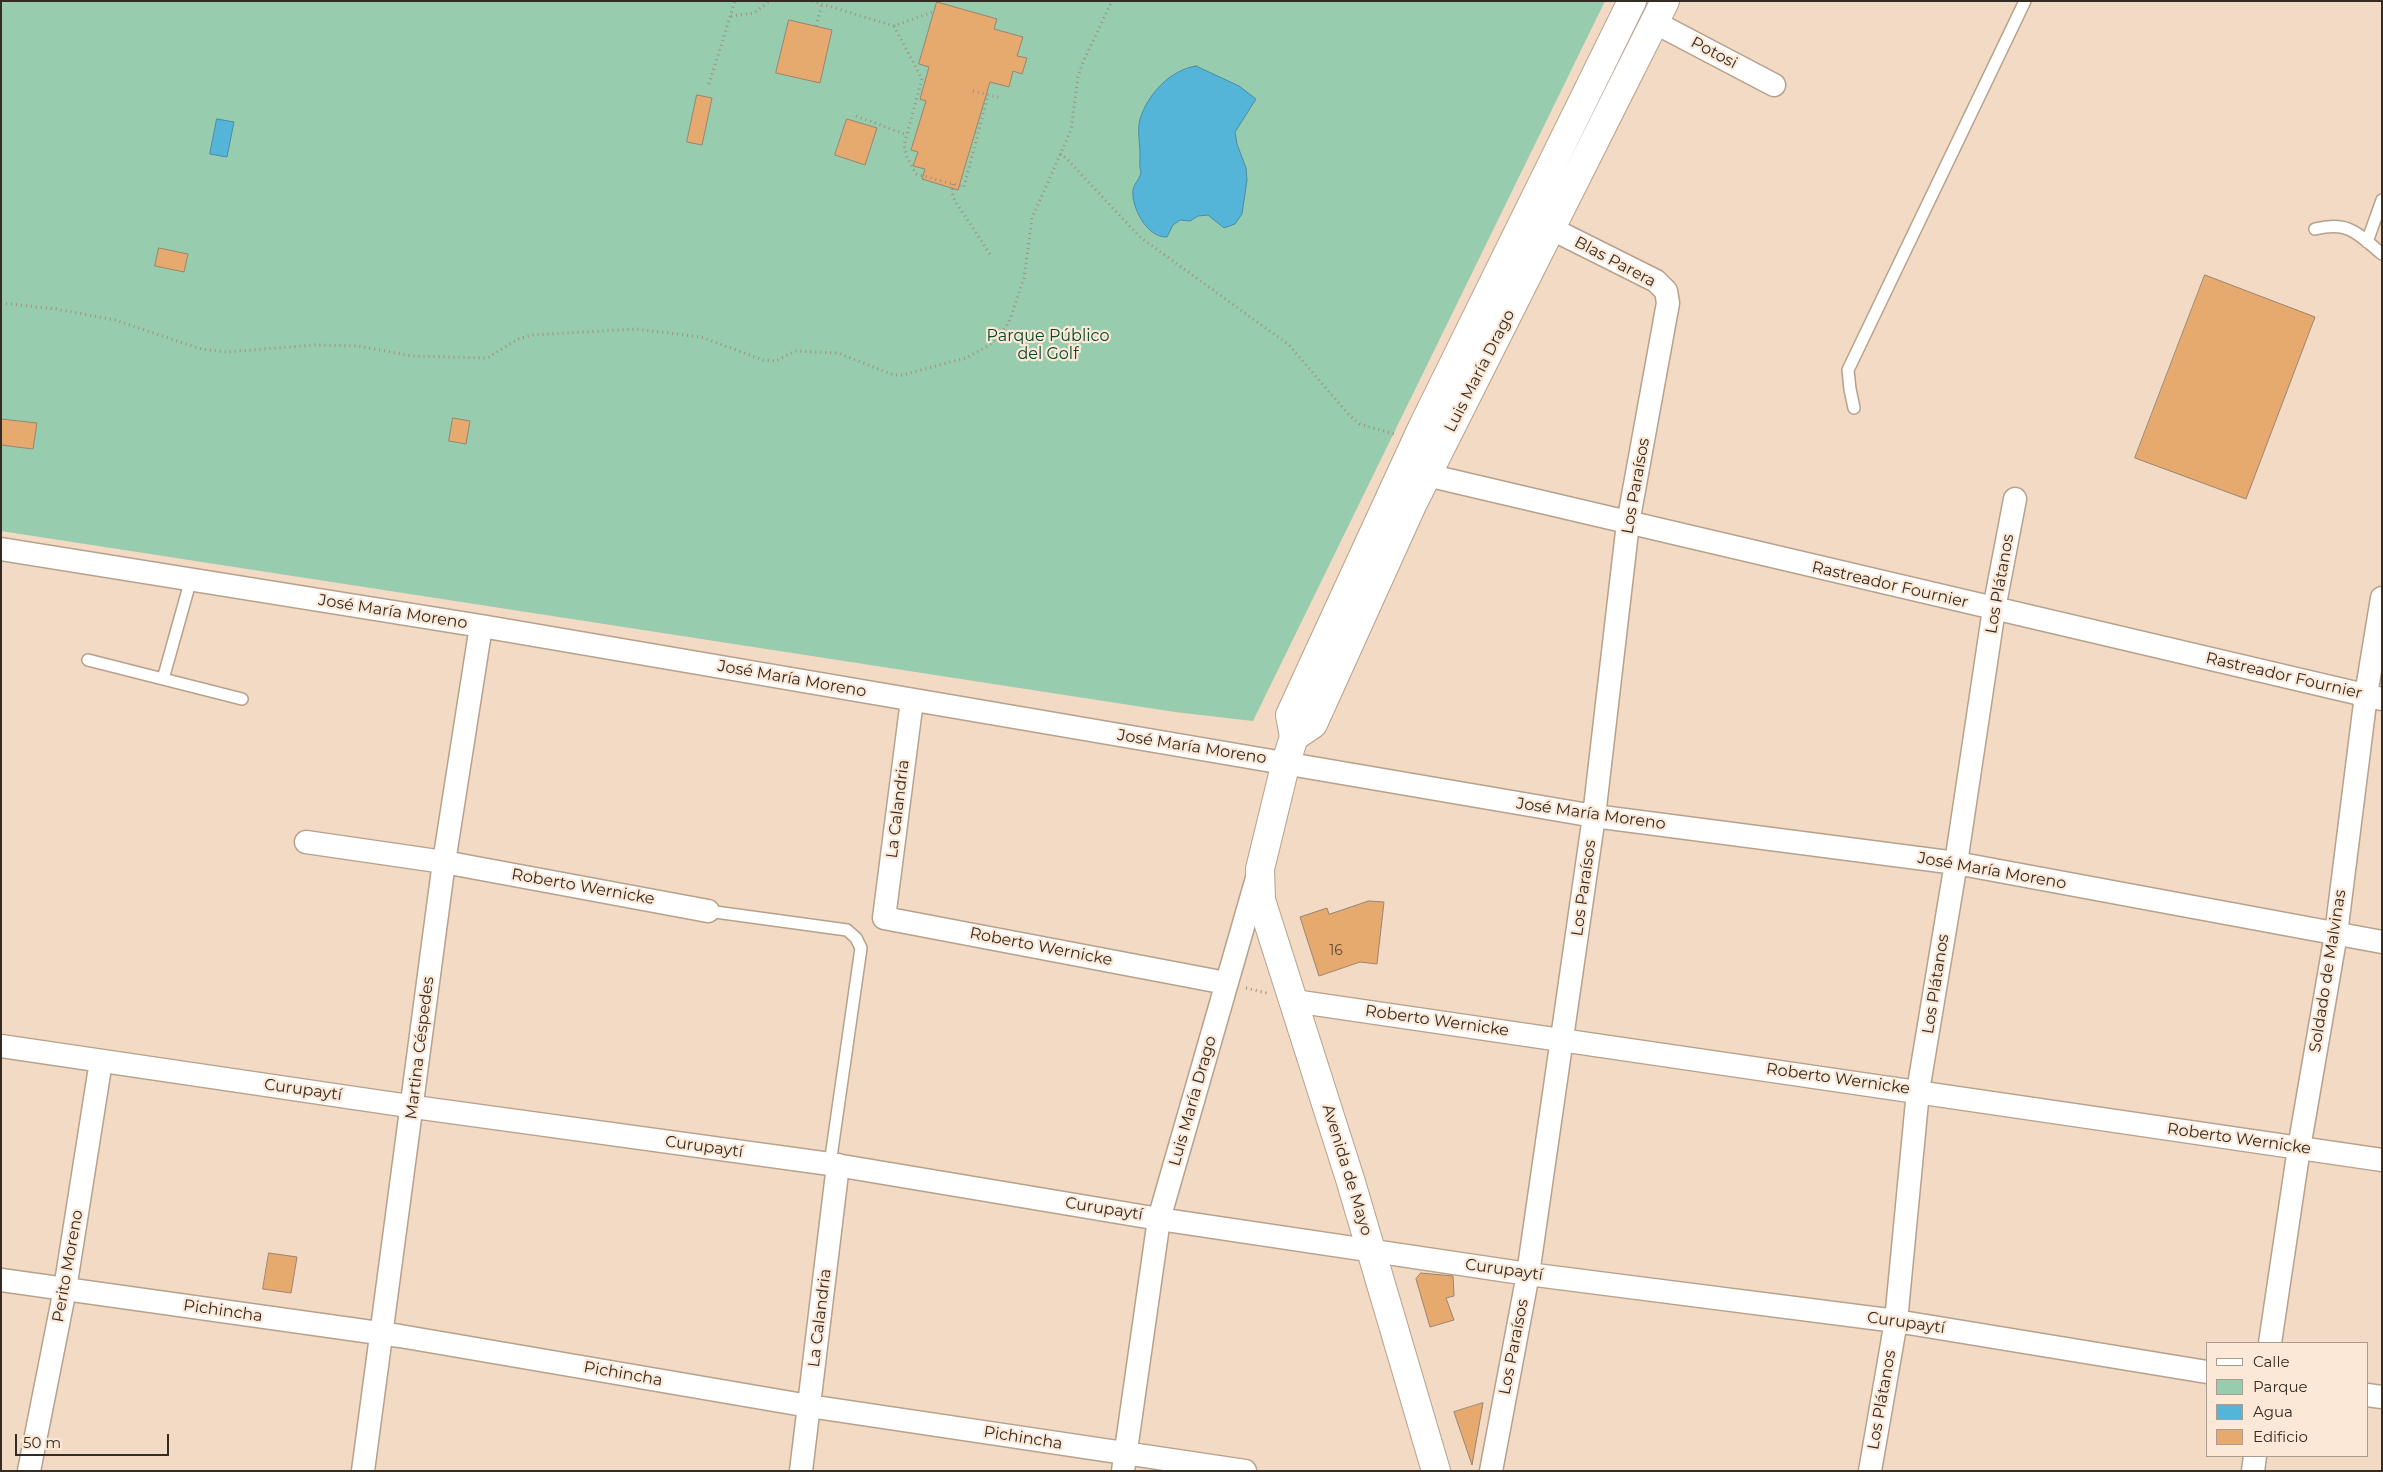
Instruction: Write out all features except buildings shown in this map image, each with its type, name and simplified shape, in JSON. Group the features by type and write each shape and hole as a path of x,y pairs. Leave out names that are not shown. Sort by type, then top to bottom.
{"main road":[{"name":"Luis María Drago","path":"1260,869 1290,750 1290,715 1412,450 1632,1"},
{"name":"Luis María Drago","path":"1290,750 1313,724 1427,475 1660,11"},
{"name":"Avenida de Mayo","path":"1260,869 1261,900 1371,1250 1436,1471"}],"street":[{"name":"Potosi","path":"1660,11 1774,85"},
{"name":"Blas Parera","path":"1552,229 1656,281 1666,292 1668,303"},
{"name":"Los Paraísos","path":"1491,1471 1528,1274 1594,816 1628,523 1668,303"},
{"name":"Rastreador Fournier","path":"1427,475 2374,697"},
{"name":"Los Plátanos","path":"1870,1471 1896,1321 1918,1091 1956,863 1994,609 2015,498"},
{"name":"José María Moreno","path":"1,549 481,626 912,700 1290,750 1315,769 1594,816 1956,863 2382,942"},
{"name":"Soldado de Malvinas","path":"2270,1342 2299,1148 2374,697 2382,598"},
{"name":"Martina Céspedes","path":"363,1471 444,862 481,626"},
{"name":"La Calandria","path":"884,918 912,700"},
{"name":"Roberto Wernicke","path":"306,842 444,862 708,911"},
{"name":"Luis María Drago","path":"1124,1462 1159,1218 1260,869"},
{"name":"Roberto Wernicke","path":"884,918 1226,983"},
{"name":"Roberto Wernicke","path":"1294,1000 2382,1160"},
{"name":"Curupaytí","path":"1,1046 834,1165 1159,1218 1528,1274 1896,1321 2206,1372"},
{"name":"Perito Moreno","path":"29,1471 65,1289 101,1061"},
{"name":"La Calandria","path":"801,1471 834,1165"},
{"name":"Pichincha","path":"1,1280 382,1334 809,1406 1124,1462 1245,1471"},
{"path":"2368,1395 2382,1397"},
{"path":"2253,1471 2255,1457"}],"lane":[{"path":"1854,408 1848,370 2025,1"},
{"path":"2367,242 2382,200"},
{"path":"2315,229 2334,225 2347,227 2382,254"},
{"path":"164,679 191,579"},
{"path":"88,660 242,699"},
{"name":"Roberto Wernicke","path":"708,911 847,930 856,938"},
{"name":"La Calandria","path":"834,1165 861,948 856,938"}],"path":[{"path":"709,84 735,1"},
{"path":"730,16 754,13 770,1"},
{"path":"812,1 894,26 935,11"},
{"path":"1,303 56,309 115,320 201,350 226,352 315,345 358,346 412,356 487,358 518,339 533,335 635,329 702,337 773,362 795,351 838,353 883,372 902,375 966,358 989,345 1004,329 1024,278 1032,218 1071,130 1078,76 1112,1"},
{"path":"816,26 822,4"},
{"path":"894,26 922,79 904,150 916,174 964,188 988,95"},
{"path":"973,91 1002,98"},
{"path":"856,116 907,135"},
{"path":"1060,154 1066,158 1140,237 1289,345 1350,416 1360,424 1388,432"},
{"path":"953,184 952,192 955,201 990,254"},
{"path":"1226,983 1294,1000"}],"green space":[{"name":"Parque Público del Golf","path":"1,1 1605,1 1253,721 1175,712 1,531"}],"water":[{"path":"1196,66 1239,86 1256,99 1235,132 1237,144 1246,168 1247,180 1242,214 1235,224 1224,228 1208,215 1198,216 1190,221 1180,220 1173,225 1167,237 1160,236 1147,227 1142,220 1133,197 1133,190 1141,173 1139,123 1148,101 1161,85 1177,72"},
{"path":"217,119 234,122 227,157 210,154"}]}
